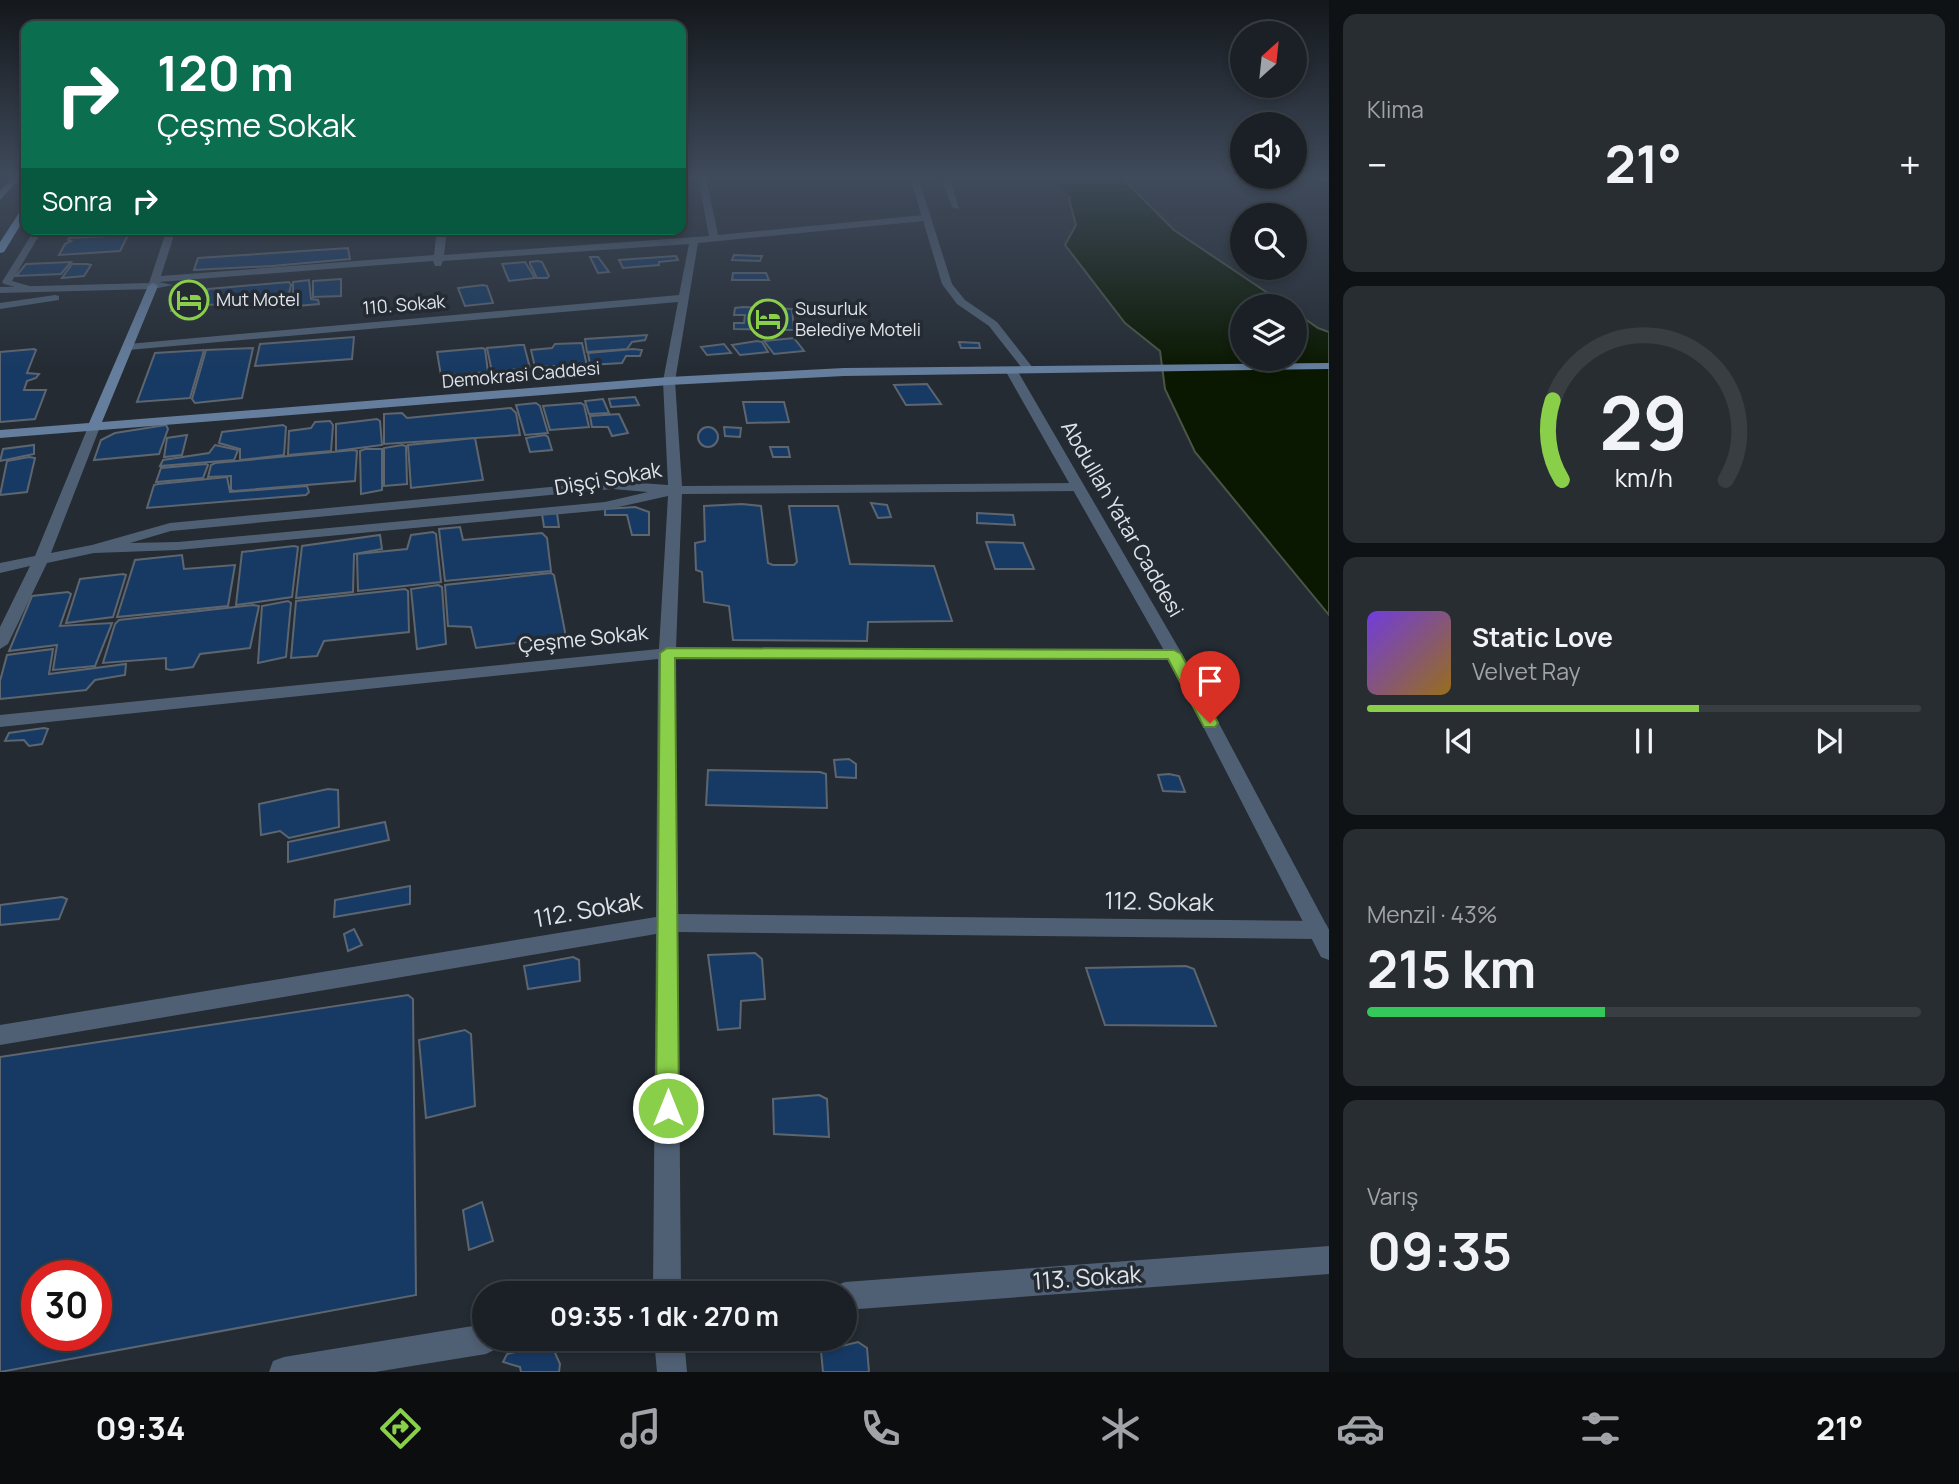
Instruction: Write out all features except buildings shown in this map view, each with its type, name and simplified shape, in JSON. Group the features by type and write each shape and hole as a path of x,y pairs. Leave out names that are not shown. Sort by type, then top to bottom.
{"main road":[{"path":"94,426 128,347 151,284"},
{"name":"Demokrasi Caddesi","path":"0,434 669,381 844,372 1329,366"}],"street":[{"path":"151,284 167,241"},
{"path":"438,261 440,241"},
{"path":"0,290 151,284 438,261 660,247 668,243 694,241"},
{"path":"667,1281 667,653 675,490 669,381 694,241"},
{"path":"933,241 947,284 961,302 993,324 1029,370"},
{"path":"0,306 151,284"},
{"name":"110. Sokak","path":"128,347 684,299"},
{"name":"Abdullah Yatar Caddesi","path":"1011,370 1174,654 1329,951"},
{"path":"0,645 41,560 94,426"},
{"name":"Dişçi Sokak","path":"0,568 94,549 178,546 605,506 675,490 1079,487"},
{"name":"Çeşme Sokak","path":"0,720 667,653 1174,654"},
{"name":"112. Sokak","path":"0,1035 668,923 1318,930"},
{"name":"113. Sokak","path":"857,1295 1329,1260"},
{"path":"284,1372 472,1341"},
{"path":"670,1351 672,1372"}],"lane":[{"path":"32,241 7,282 35,289"}],"shaded area":[{"path":"1067,241 1190,241 1230,268 1230,280 1248,280 1269,294 1230,294 1230,371 1307,371 1307,320 1329,332 1329,615 1195,452 1165,389 1160,351 1125,323 1065,245"}],"place":[{"name":"Mut Motel","path":"189,300"},
{"name":"Susurluk Belediye Moteli","path":"768,319"}],"route":[{"path":"668,1108 667,653 1174,654 1210,723"}]}
